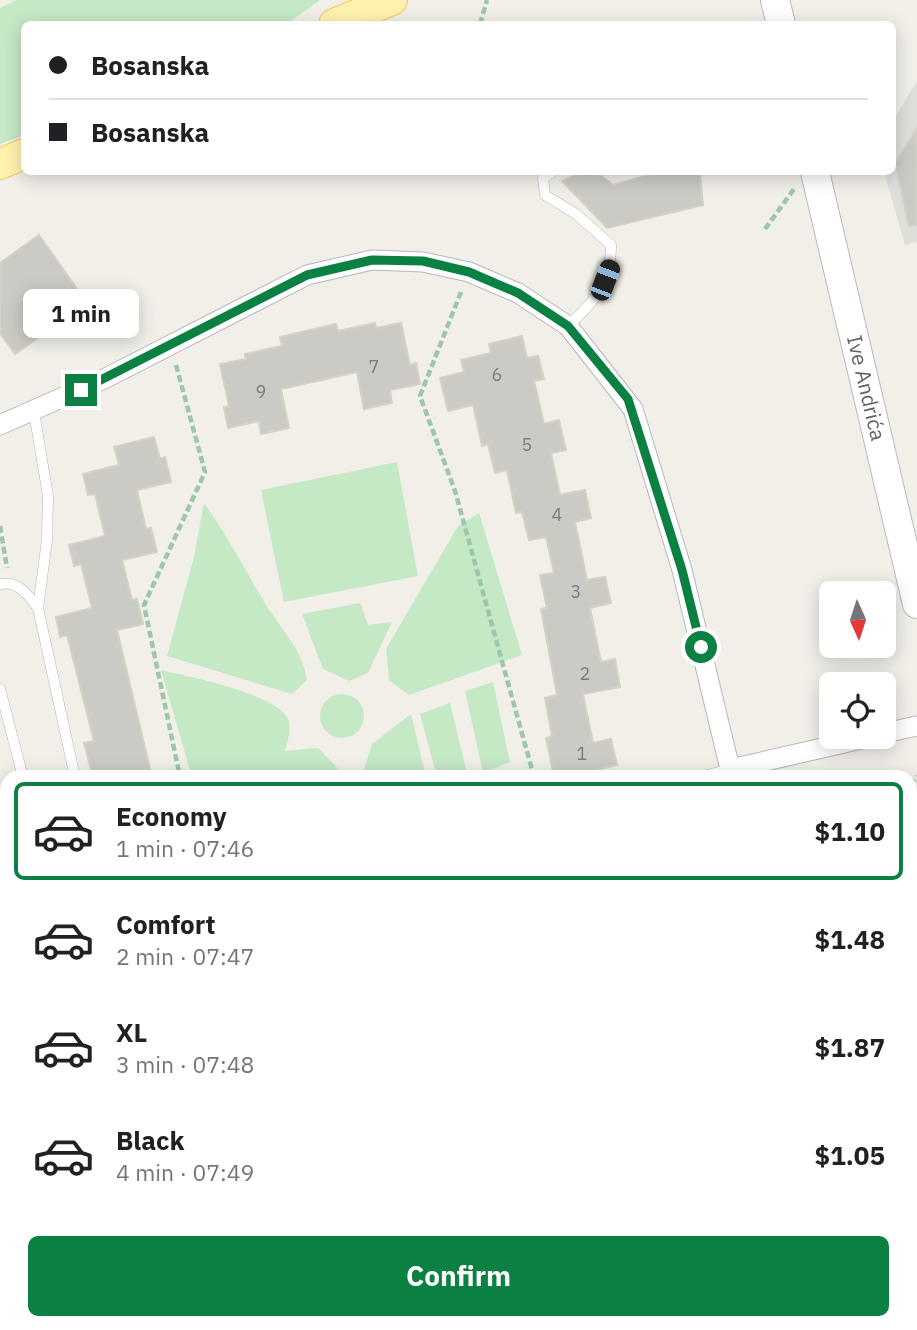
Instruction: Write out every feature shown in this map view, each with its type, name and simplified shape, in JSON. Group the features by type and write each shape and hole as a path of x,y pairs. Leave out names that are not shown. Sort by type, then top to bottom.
{"main road":[{"path":"341,21 392,0"},
{"path":"775,0 780,21"},
{"path":"0,164 21,154"},
{"name":"Ive Andrića","path":"806,178 917,604"}],"street":[{"path":"0,425 34,412 307,275 372,260 423,261 469,272 518,293 568,326 633,409 682,570 731,770"},
{"path":"896,730 917,726"},
{"path":"744,770 824,749"}],"lane":[{"path":"548,175 543,178 545,195 576,214 611,245 611,264 599,295 568,326"},
{"path":"34,412 48,496 47,540 38,608 73,770"},
{"path":"4,583 21,587 38,608"},
{"path":"0,689 21,770"}],"path":[{"path":"481,21 487,0"},
{"path":"765,229 806,178"},
{"path":"469,272 420,396 455,491 532,770"},
{"path":"170,344 205,472 144,604 179,770"},
{"path":"0,527 4,583"}],"shaded area":[{"path":"917,81 917,242 905,245 885,175 896,175 896,116"}],"green space":[{"path":"17,0 319,0 290,21 21,21 21,136 0,144 0,8"},
{"path":"397,462 418,576 284,602 261,490"},
{"path":"204,503 301,660 307,680 292,694 167,656 194,557"},
{"path":"479,513 522,655 409,695 389,680 386,649 458,526"},
{"path":"360,603 368,625 392,622 368,673 349,681 323,669 302,614"},
{"path":"161,670 230,687 267,702 281,710 288,719 290,731 285,751 318,748 337,770 190,770"},
{"path":"493,682 510,762 490,770 482,770 465,691"},
{"path":"342,694 351,695 358,700 363,707 363,725 358,732 351,737 342,738 333,737 326,732 321,725 320,716 321,707 326,700 333,695"},
{"path":"450,703 466,770 435,770 420,714"},
{"path":"411,714 424,770 364,770 372,744"}],"building":[{"path":"917,128 917,225 909,226 896,161"},
{"path":"575,175 601,175 613,185 649,175 700,175 703,205 607,228 562,181"},
{"path":"39,235 87,303 15,354 0,333 0,263"},
{"path":"375,323 376,328 401,323 410,365 416,363 420,384 390,390 392,403 364,409 357,372 281,389 289,428 261,434 259,421 228,428 224,407 229,406 220,364 246,359 245,354 282,346 280,337 336,324 338,331"},
{"path":"522,336 527,358 538,356 544,379 534,381 544,424 559,420 566,450 551,453 560,495 585,490 591,518 575,522 587,580 605,577 611,603 590,608 601,662 615,659 620,687 583,694 593,743 611,739 617,765 596,770 553,770 546,738 552,736 545,698 557,695 541,609 547,608 540,575 554,573 546,537 529,540 522,512 516,513 507,470 495,473 488,444 482,446 473,405 448,411 440,378 464,372 461,360 491,353 489,344"},
{"path":"154,437 160,459 165,457 171,482 137,490 146,529 151,528 157,552 122,560 132,600 137,599 143,624 117,630 150,770 91,770 84,743 94,741 67,635 60,637 56,617 92,608 81,564 74,566 69,545 105,536 95,494 88,495 83,474 119,465 114,447"}],"route":[{"path":"81,390 307,275 372,260 423,261 469,272 518,293 568,326 628,399 682,570 701,647"}]}
